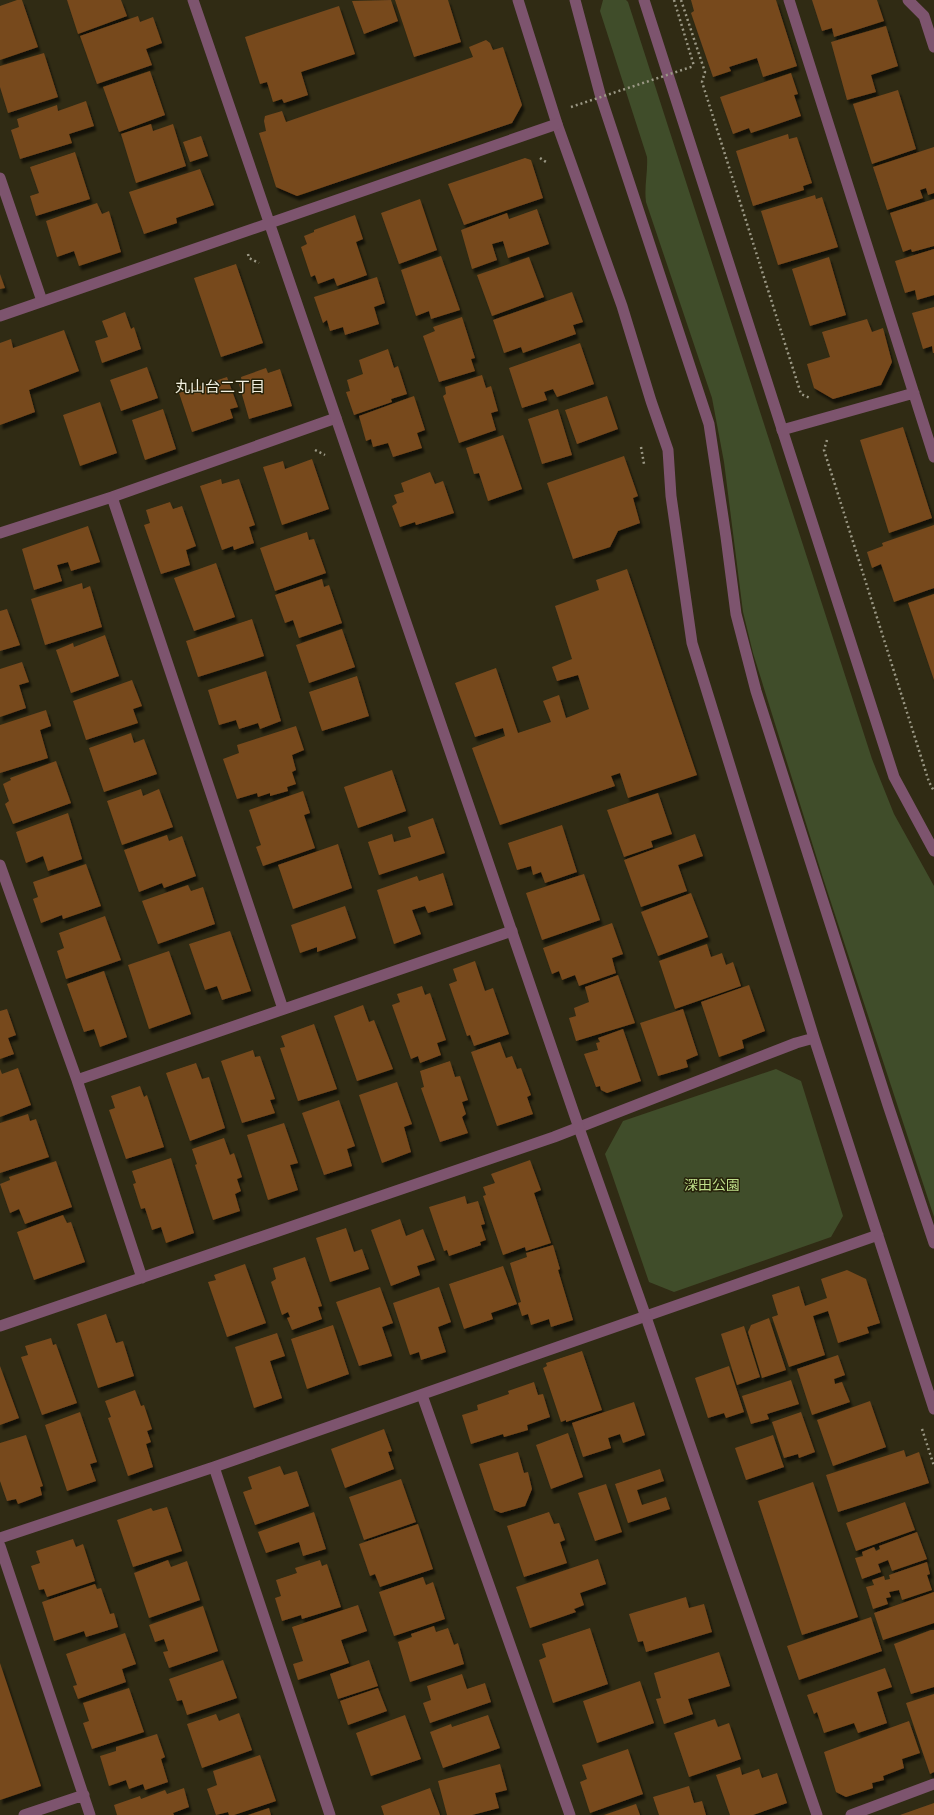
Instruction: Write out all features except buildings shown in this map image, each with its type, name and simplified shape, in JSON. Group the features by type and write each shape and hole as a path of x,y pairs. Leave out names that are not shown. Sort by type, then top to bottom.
{"street":[{"path":"193,0 579,1128 646,1317 817,1815"},
{"path":"518,0 557,124 622,306 651,401 668,450 671,496 692,643 814,1038 934,1409"},
{"path":"575,0 600,94 709,424 736,614 756,691 888,1105 934,1243"},
{"path":"644,0 894,777 934,850"},
{"path":"789,0 934,457"},
{"path":"908,0 924,16 934,46"},
{"path":"0,316 557,124"},
{"path":"0,178 42,301"},
{"path":"782,430 914,393"},
{"path":"0,533 112,497 336,418"},
{"path":"112,497 283,1009"},
{"path":"0,865 77,1080 142,1278"},
{"path":"77,1080 512,931"},
{"path":"0,1326 579,1128 796,1043 814,1038"},
{"path":"0,1538 214,1467 878,1236"},
{"path":"422,1395 570,1815"},
{"path":"214,1467 330,1815"},
{"path":"0,1546 90,1815"},
{"path":"851,1815 934,1784"},
{"path":"24,1815 84,1795"}],"path":[{"path":"571,107 694,66 674,0"},
{"path":"681,0 706,72 702,82 801,394 816,402 827,442 824,450 929,782 934,791"}],"green space":[{"path":"603,0 626,0 628,2 872,759 894,814 934,886 934,1217 823,878 753,653 743,612 724,462 712,398 646,202 645,191 647,157 600,11"},
{"name":"深田公園","path":"776,1069 801,1081 843,1216 831,1237 674,1292 649,1282 605,1154 623,1121"}],"district":[{"name":"丸山台二丁目","path":"220,387"}]}
